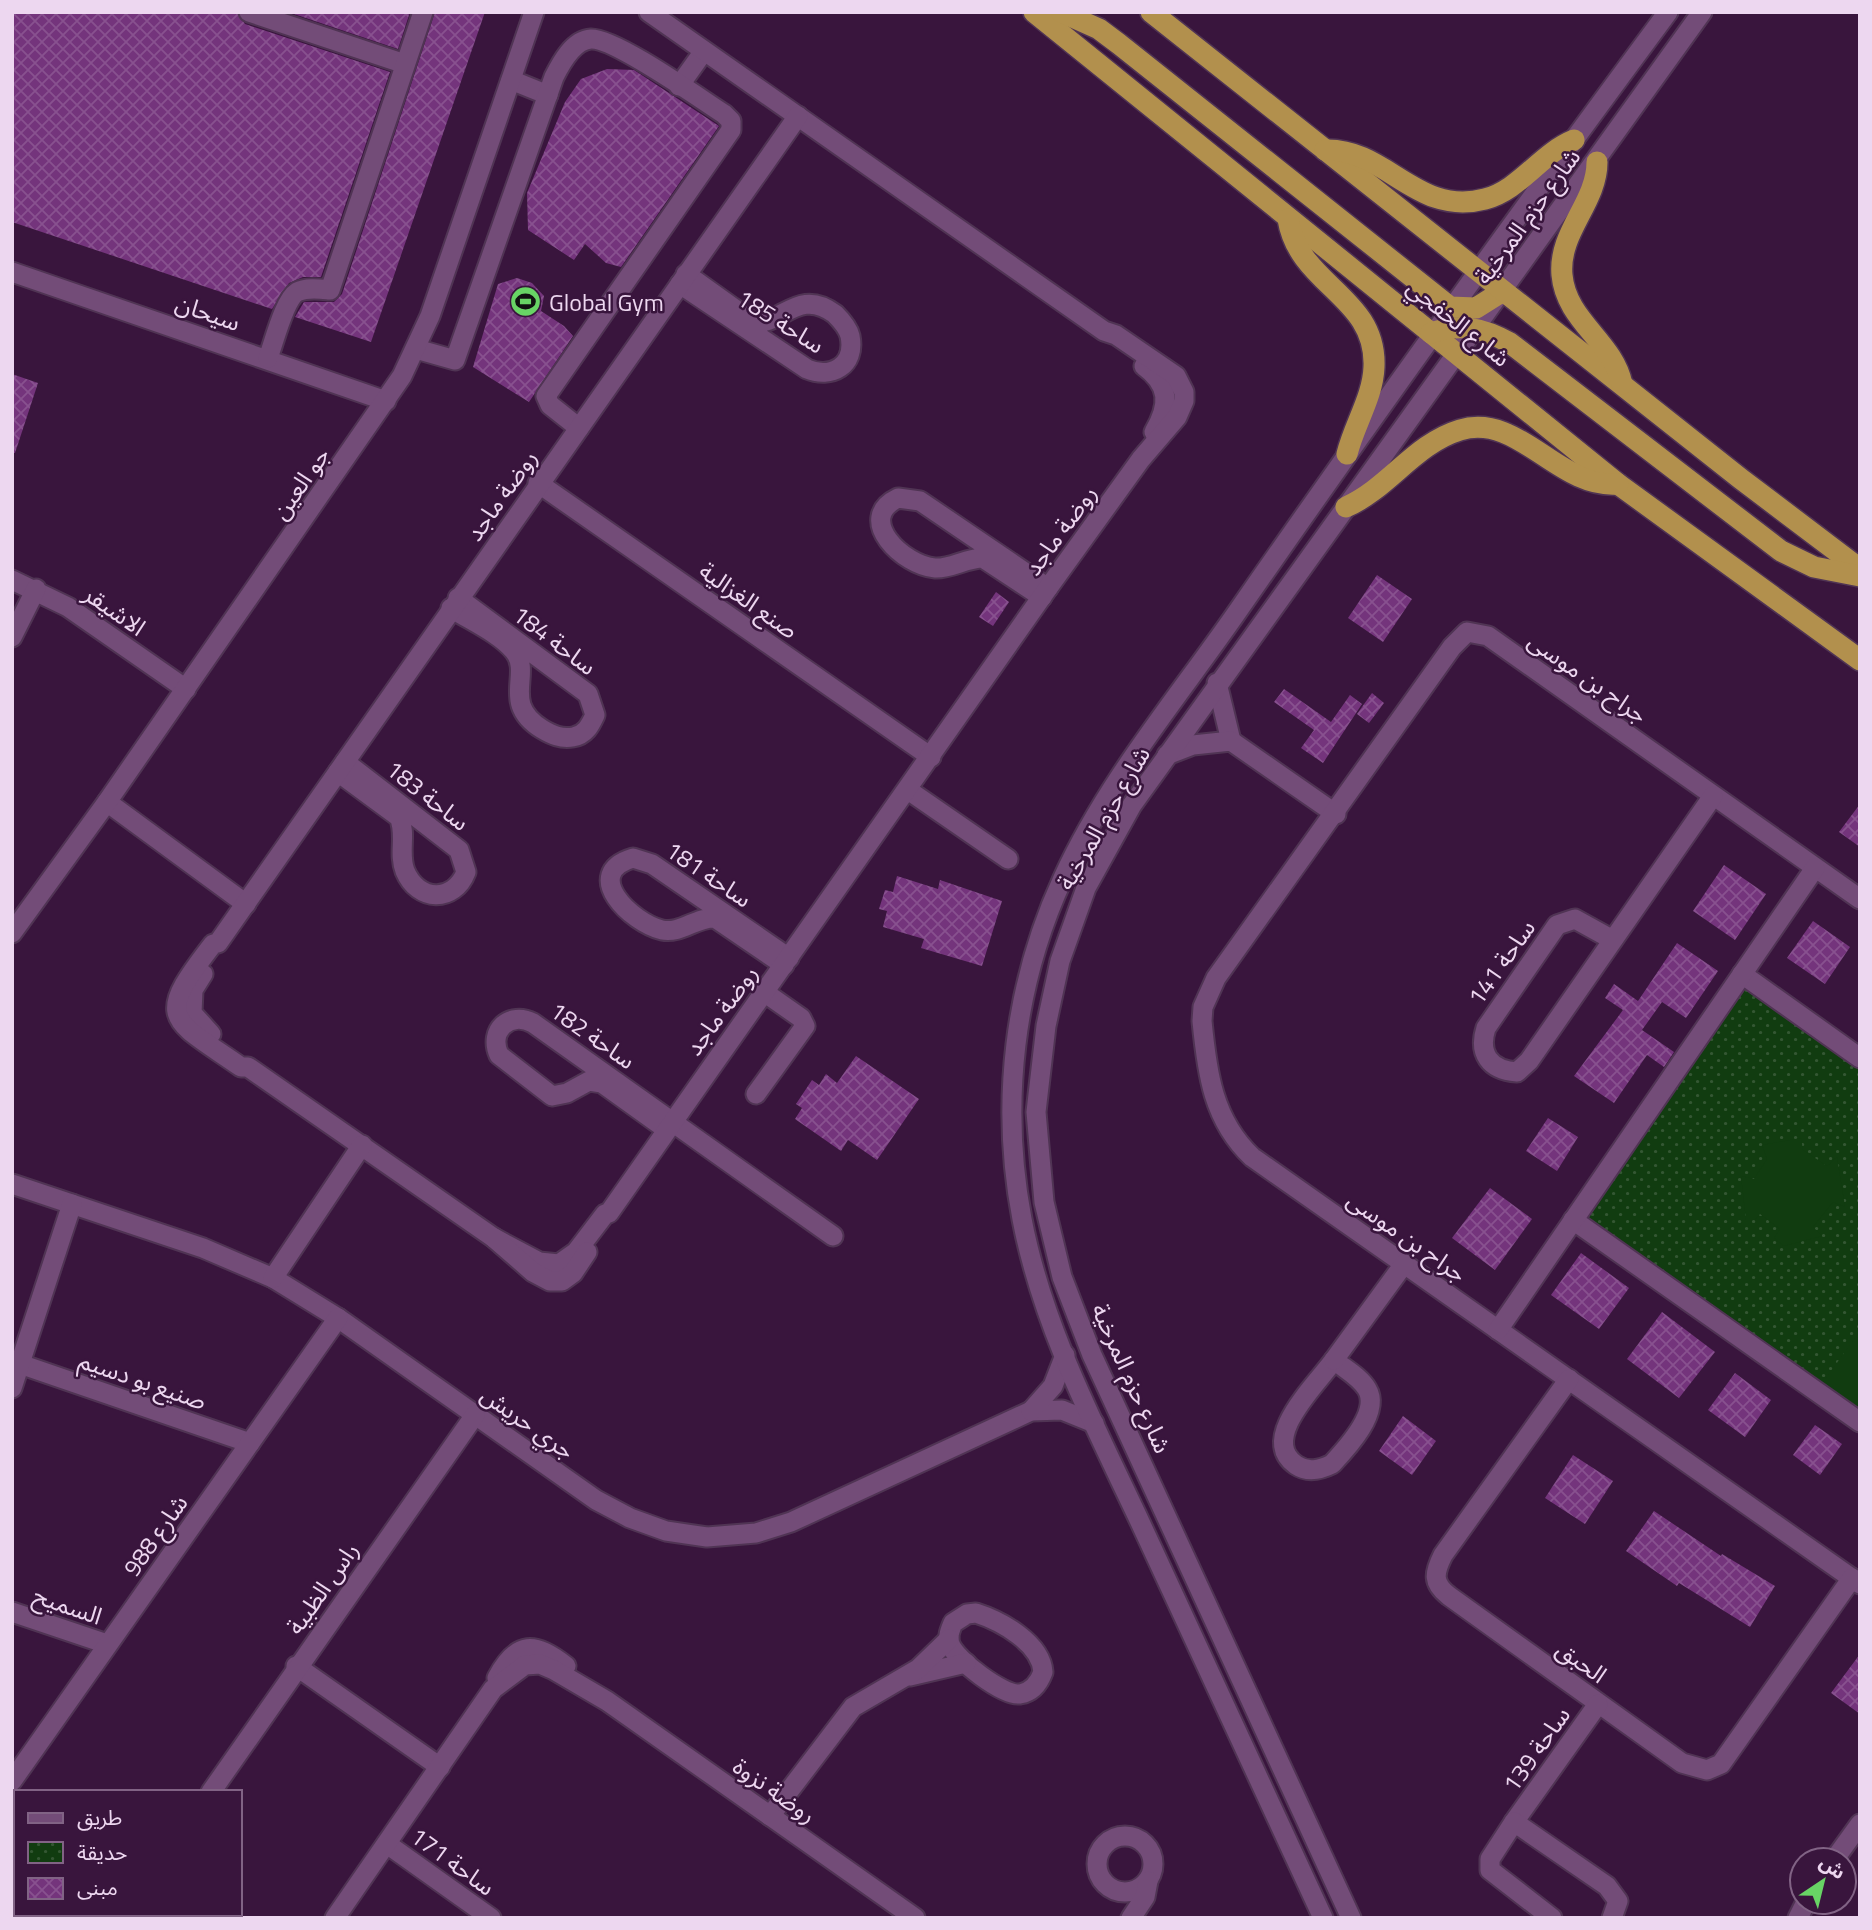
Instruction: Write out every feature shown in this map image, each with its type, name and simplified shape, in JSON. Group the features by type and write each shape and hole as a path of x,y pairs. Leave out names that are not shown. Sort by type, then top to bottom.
{"highway":[{"name":"شارع الخفجي","path":"1034,12 1618,484 1860,660"},
{"path":"1061,12 1099,29 1119,44 1450,307 1476,308 1503,291"},
{"path":"1151,12 1622,386 1860,569"},
{"path":"1324,150 1358,154 1428,196 1454,202 1469,202 1485,199 1511,187 1544,157 1574,140"},
{"path":"1597,162 1594,185 1566,244 1562,275 1570,305 1615,363 1622,386"},
{"path":"1288,219 1299,253 1361,317 1373,348 1372,383 1348,454"},
{"path":"1431,333 1454,327 1476,328 1510,343 1780,551 1814,567 1860,576"},
{"path":"1346,508 1374,491 1427,444 1462,429 1504,433 1518,438 1584,481 1618,484"}],"street":[{"path":"249,12 405,64"},
{"path":"268,358 295,293 307,289 330,290 423,12"},
{"name":"جو العين","path":"12,933 107,802 386,401 416,349 534,12"},
{"name":"روضة ماجد","path":"649,12 798,116 1104,331 1108,338 1153,372 1164,386 1164,412 1141,459 608,1213 576,1252 559,1264 539,1262 494,1238 248,1067 247,1060 205,1029 192,1013 193,990 219,948 218,943 538,483 798,116"},
{"name":"شارع حزم المرخية","path":"1323,1918 1094,1423 1035,1277 1021,1215 1013,1154 1011,1080 1019,1022 1034,959 1062,879 1111,790 1431,333 1668,12"},
{"name":"شارع حزم المرخية","path":"1351,1918 1092,1355 1062,1277 1044,1202 1035,1112 1046,1026 1060,961 1086,888 1132,805 1217,683 1597,162 1702,12"},
{"path":"416,349 452,361 456,357 562,62 574,47 590,39 611,44 724,114 730,121 731,130 546,396 546,401 579,428"},
{"path":"679,86 704,51"},
{"path":"511,80 548,95"},
{"name":"سيحان","path":"12,272 268,358 386,401"},
{"name":"ساحة 185","path":"683,279 753,322 765,322 791,308 810,304 833,312 850,335 850,350 841,368 824,375 807,369 773,347 683,279"},
{"path":"773,347 772,331 777,315"},
{"name":"صنع الغزالية","path":"538,483 931,757"},
{"path":"907,498 920,501 1045,593 989,560 975,558 937,568 915,561 884,536 879,520 889,503 907,498"},
{"path":"956,526 960,544 958,562"},
{"name":"الاشيقر","path":"12,580 36,589 68,607 186,689"},
{"path":"12,637 36,589"},
{"name":"ساحة 184","path":"454,603 578,685 594,705 595,715 589,728 579,736 565,738 539,727 521,708 518,658 514,652 454,603"},
{"name":"جراح بن موسى","path":"1856,1581 1252,1157 1226,1128 1214,1097 1204,1037 1203,1007 1216,978 1336,814 1452,647 1467,632 1488,636 1860,899"},
{"path":"519,681 547,663"},
{"path":"1217,683 1231,741"},
{"path":"1167,755 1193,745 1231,741 1336,814"},
{"name":"ساحة 183","path":"341,767 435,829 459,850 466,872 453,892 442,896 429,893 410,879 403,860 403,828 399,817 341,767"},
{"path":"908,790 1008,859"},
{"name":"ساحة 141","path":"1613,940 1575,919 1557,925 1486,1028 1482,1042 1483,1054 1492,1064 1504,1071 1517,1072 1529,1062 1713,796"},
{"path":"107,802 246,904"},
{"path":"402,846 417,834 435,829"},
{"name":"ساحة 181","path":"633,858 652,863 786,961 715,918 670,930 651,925 618,902 610,885 616,867 633,858"},
{"path":"1498,1330 1815,868"},
{"path":"688,888 694,904 694,922"},
{"path":"1742,974 1860,1058"},
{"path":"756,1094 805,1027 801,1018 764,992"},
{"name":"ساحة 182","path":"526,1019 577,1053 669,1125 594,1080 560,1096 546,1094 499,1055 495,1039 497,1031 509,1020 526,1019"},
{"path":"577,1053 581,1069 580,1085"},
{"path":"669,1125 834,1236"},
{"path":"273,1278 362,1145"},
{"name":"جري حريش","path":"12,1184 203,1248 273,1278 338,1318 596,1500 630,1518 666,1531 707,1537 756,1533 791,1522 1031,1411 1053,1387 1065,1355"},
{"path":"12,1388 72,1204"},
{"path":"1573,1220 1860,1422"},
{"path":"1334,1360 1362,1382 1369,1392 1368,1414 1332,1464 1323,1469 1303,1468 1287,1455 1283,1446 1285,1426 1404,1264"},
{"name":"شارع 988","path":"12,1781 338,1318"},
{"name":"صنيع بو دسيم","path":"20,1364 250,1443"},
{"name":"الحبق","path":"1569,1379 1443,1555 1434,1574 1436,1582 1449,1596 1682,1763 1694,1769 1713,1769 1726,1758 1856,1581"},
{"name":"جري حريش","path":"1031,1411 1062,1410 1094,1423"},
{"name":"راس الظبية","path":"212,1790 296,1666 475,1415"},
{"name":"السميح","path":"12,1612 107,1644"},
{"path":"976,1613 1037,1652 1043,1672 1039,1683 1031,1690 1021,1694 1010,1693 966,1664 951,1647 950,1631 960,1617 976,1613"},
{"path":"769,1816 853,1707 929,1660 949,1639"},
{"name":"روضة نزوة","path":"335,1918 494,1689 518,1668 540,1664 607,1701 915,1918"},
{"path":"905,1677 966,1664"},
{"path":"296,1666 440,1767"},
{"name":"ساحة 139","path":"1552,1918 1500,1881 1490,1870 1490,1859 1598,1703"},
{"name":"ساحة 139","path":"1514,1822 1607,1886 1618,1901 1612,1918"},
{"path":"1844,1846 1860,1824"},
{"path":"1131,1918 1145,1897 1153,1861 1150,1850 1133,1838 1112,1840 1099,1856 1100,1877 1116,1891 1135,1891 1148,1881"},
{"name":"ساحة 171","path":"384,1848 478,1918"},
{"name":"ساحة 171","path":"384,1848 491,1918"},
{"path":"1118,1918 1126,1892"}],"green space":[{"path":"1744,986 1860,1067 1860,1416 1582,1221"},
{"path":"1801,1138 1803,1150 1827,1166 1837,1157 1845,1207 1833,1202 1813,1227 1822,1236 1784,1246 1774,1238 1780,1229 1760,1214 1755,1220 1746,1220 1741,1176 1754,1179 1767,1159 1762,1145"},
{"path":"1860,1331 1860,1414 1821,1385"}],"building":[{"path":"12,12 237,12 245,24 390,72 321,277 303,277 289,283 272,309 12,222"},
{"path":"288,12 410,12 398,49"},
{"path":"435,12 485,12 371,342 295,317 304,302 334,302 342,294"},
{"path":"607,69 634,70 719,126 621,267 606,263 585,244 574,260 528,230 527,193 565,102 581,79"},
{"path":"517,278 532,283 544,296 541,311 564,326 573,336 529,402 473,367 498,284"},
{"path":"12,374 38,383 15,453 12,453"},
{"path":"1377,575 1412,599 1383,642 1348,618"},
{"path":"996,592 1009,602 993,626 979,617"},
{"path":"1284,689 1331,722 1350,695 1362,704 1323,763 1301,748 1314,730 1274,702"},
{"path":"1372,693 1384,703 1369,723 1357,714"},
{"path":"1860,804 1860,847 1839,832"},
{"path":"1724,865 1766,894 1735,940 1693,911"},
{"path":"897,876 938,889 940,880 1002,901 982,966 921,948 924,939 883,927 887,911 879,909 885,890 893,892"},
{"path":"1813,921 1850,947 1825,984 1787,958"},
{"path":"1677,943 1718,971 1686,1018 1662,1002 1642,1030 1674,1052 1664,1067 1647,1055 1614,1103 1574,1076 1623,1010 1605,998 1614,984 1638,1001"},
{"path":"856,1056 919,1099 877,1160 848,1140 841,1151 795,1119 802,1108 796,1104 812,1080 819,1085 826,1074 837,1083"},
{"path":"1548,1118 1578,1137 1557,1171 1526,1151"},
{"path":"1490,1188 1532,1219 1495,1270 1452,1238"},
{"path":"1581,1253 1629,1288 1599,1329 1551,1295"},
{"path":"1662,1312 1715,1352 1679,1398 1627,1359"},
{"path":"1735,1373 1771,1400 1745,1437 1708,1410"},
{"path":"1403,1416 1436,1441 1412,1475 1379,1451"},
{"path":"1815,1425 1842,1444 1820,1475 1793,1455"},
{"path":"1573,1455 1613,1481 1585,1524 1545,1498"},
{"path":"1654,1511 1721,1556 1722,1554 1775,1586 1750,1627 1679,1583 1677,1586 1626,1551"},
{"path":"1860,1654 1860,1714 1831,1693"}],"place":[{"name":"Global Gym","path":"526,302"}]}
